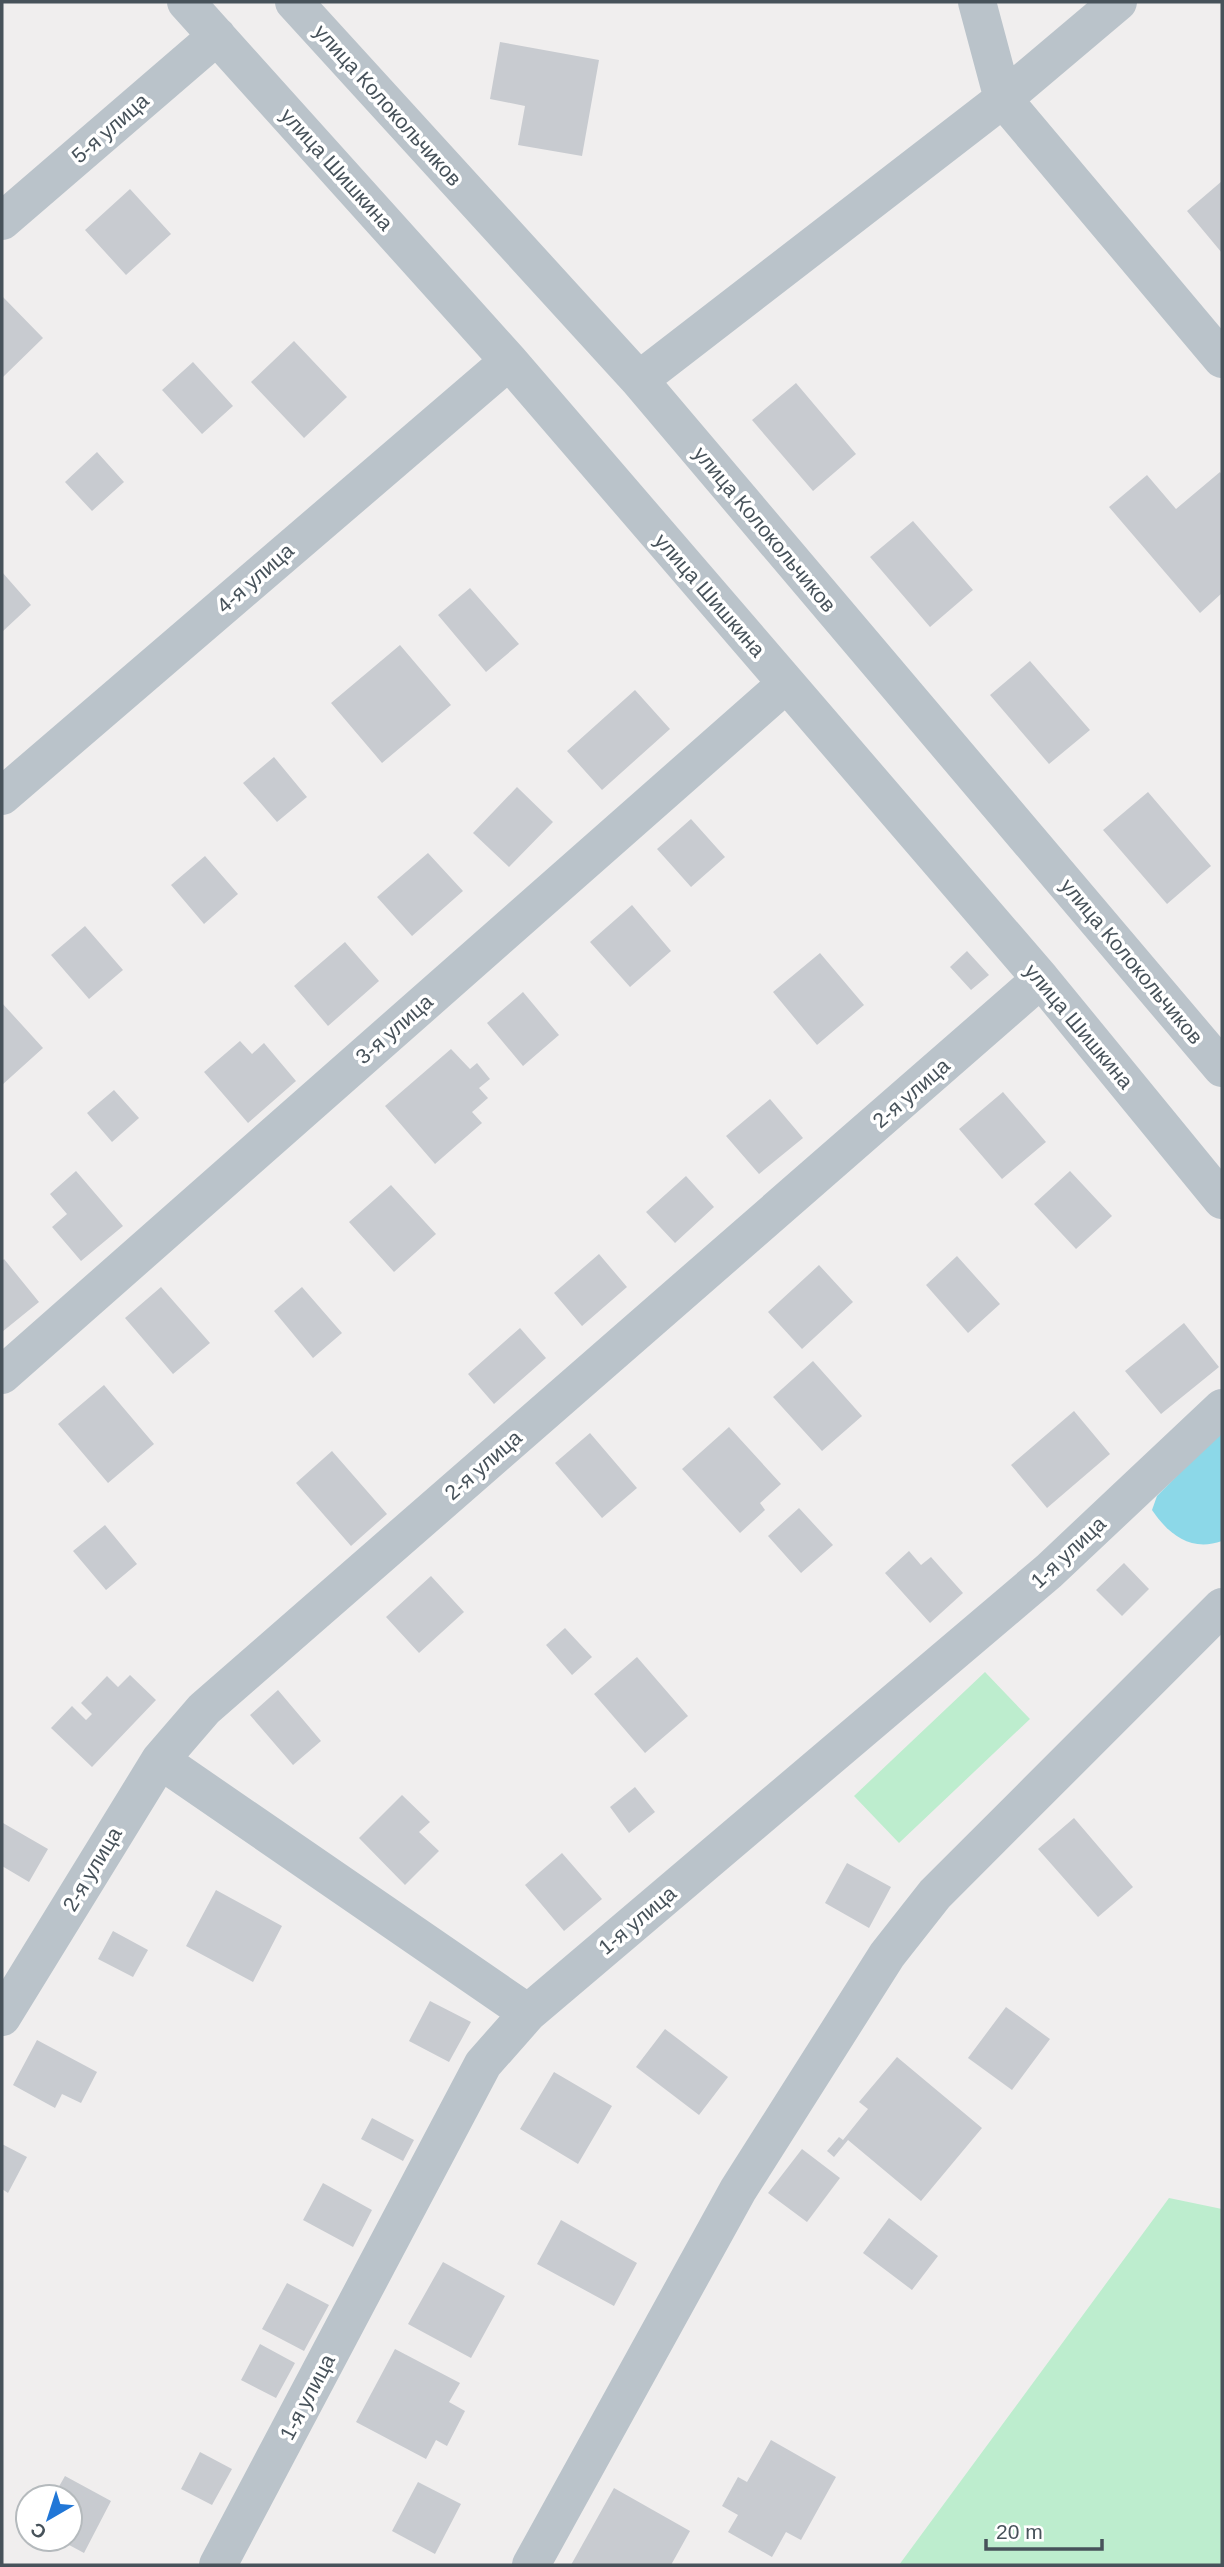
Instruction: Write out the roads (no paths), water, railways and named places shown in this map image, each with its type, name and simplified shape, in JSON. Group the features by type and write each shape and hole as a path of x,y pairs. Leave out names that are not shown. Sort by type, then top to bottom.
{"street":[{"name":"улица Шишкина","path":"186,2 509,361 1041,979 1222,1200"},
{"name":"улица Колокольчиков","path":"294,2 639,380 1222,1068"},
{"path":"978,2 1003,99 1222,359"},
{"path":"639,380 1003,99 1118,2"},
{"name":"5-я улица","path":"2,221 217,36"},
{"name":"4-я улица","path":"2,796 509,361"},
{"name":"3-я улица","path":"2,1375 786,684"},
{"name":"2-я улица","path":"2,2017 160,1760 204,1709 1041,979"},
{"name":"1-я улица","path":"218,2565 483,2064 528,2013 1049,1571 1222,1408"},
{"path":"531,2565 738,2190 887,1955 935,1894 1222,1607"},
{"path":"160,1760 528,2013"}],"water":[{"path":"1222,1430 1222,1541 1211,1544 1191,1543 1173,1534 1152,1510 1157,1496"}]}
